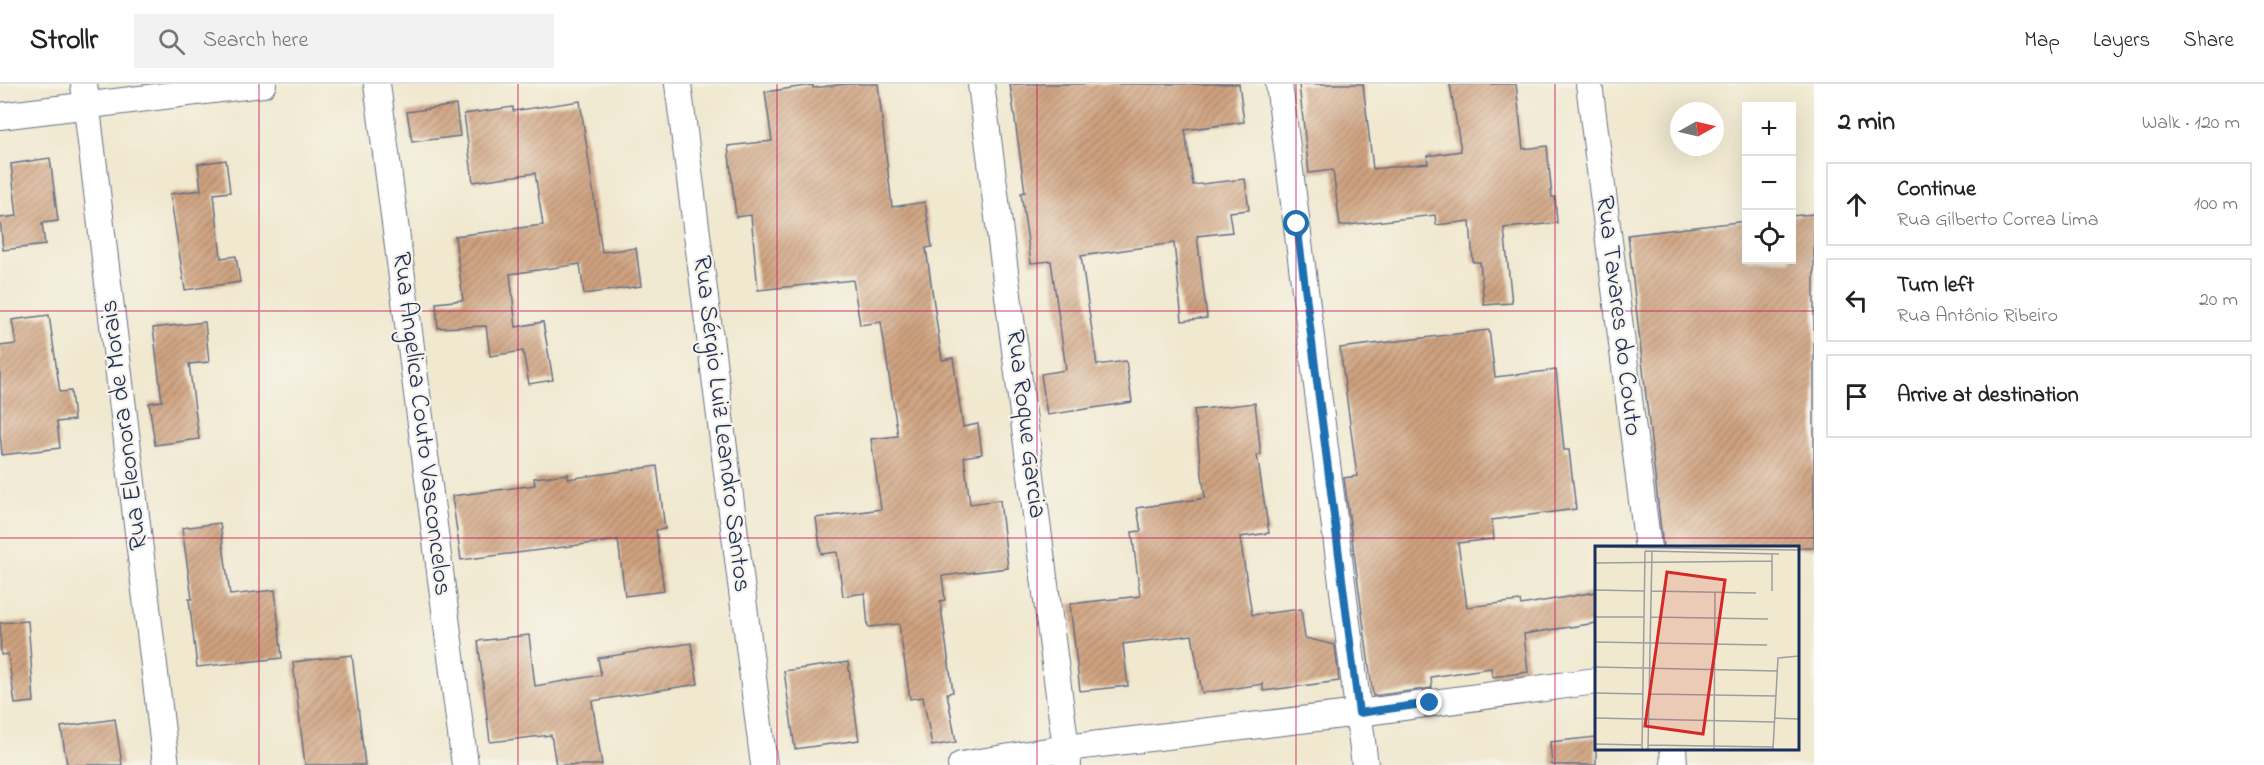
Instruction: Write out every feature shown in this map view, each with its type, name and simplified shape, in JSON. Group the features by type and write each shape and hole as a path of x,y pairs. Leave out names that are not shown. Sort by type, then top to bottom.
{"street":[{"path":"0,116 85,95 262,84"},
{"name":"Rua Angelica Couto Vasconcelos","path":"377,84 465,765"},
{"name":"Rua Sérgio Luiz Leandro Santos","path":"678,84 764,765"},
{"name":"Rua Roque Garcia","path":"981,84 1067,757"},
{"path":"1279,84 1365,765"},
{"name":"Rua Tavares do Couto","path":"1589,84 1648,546"},
{"name":"Rua Eleonora de Morais","path":"85,95 166,765"},
{"path":"961,765 1067,757 1359,713 1595,681"},
{"path":"1672,750 1674,765"}],"building":[{"path":"847,84 878,84 892,207 925,202 932,247 926,248 942,360 953,358 963,427 978,424 982,454 964,457 970,504 1000,500 1008,568 942,576 945,600 940,601 953,692 947,693 956,742 932,746 923,697 910,699 899,624 868,627 865,593 843,596 837,552 821,554 816,518 881,509 871,439 898,436 881,322 860,325 853,280 758,290 751,215 736,217 728,146 772,141 765,92 813,85 813,88"},
{"path":"1010,84 1239,84 1244,122 1185,130 1193,185 1245,179 1249,210 1229,212 1232,232 1197,236 1207,318 1182,321 1174,243 1081,256 1097,365 1126,361 1132,402 1047,415 1041,374 1066,370 1051,261 1031,263 1021,193 1025,192"},
{"path":"1299,84 1363,84 1373,169 1428,163 1427,156 1461,151 1450,84 1516,84 1523,149 1547,146 1557,223 1504,228 1512,303 1484,305 1480,262 1473,262 1470,221 1436,225 1435,215 1340,226 1333,170 1309,173"},
{"path":"580,101 602,252 636,248 641,286 584,294 580,264 510,274 516,327 543,322 553,380 529,384 523,351 490,356 486,326 438,328 436,303 463,300 455,236 543,225 535,173 473,182 464,114 513,107 513,111"},
{"path":"456,105 460,136 412,142 407,112"},
{"path":"50,158 58,221 42,223 45,245 3,250 0,218 17,216 11,164"},
{"path":"226,160 230,192 214,194 221,258 236,256 240,282 185,290 170,194 201,190 198,164"},
{"path":"1814,214 1814,548 1799,548 1799,546 1663,546 1628,235 1742,221 1742,264 1796,264 1796,216"},
{"path":"49,315 60,392 71,391 74,420 57,422 60,448 2,455 0,346 16,344 12,320"},
{"path":"205,322 209,362 189,364 199,439 155,445 149,403 162,401 153,328"},
{"path":"1489,330 1495,377 1556,370 1564,450 1569,450 1576,509 1492,520 1494,539 1458,543 1467,607 1520,601 1521,605 1595,592 1595,623 1524,634 1528,672 1492,677 1491,668 1431,677 1432,688 1373,696 1344,478 1357,476 1340,348"},
{"path":"1255,403 1261,455 1257,455 1269,533 1240,537 1252,615 1301,609 1305,638 1335,645 1339,681 1263,691 1263,684 1202,693 1192,635 1123,644 1128,686 1080,691 1070,604 1140,596 1132,532 1141,531 1137,508 1205,498 1194,410"},
{"path":"657,466 665,529 656,530 664,591 625,596 618,540 461,560 452,496 535,485 534,478 568,474 568,479"},
{"path":"220,523 230,595 275,590 282,658 197,667 189,599 192,599 182,528"},
{"path":"28,621 34,702 15,704 8,654 1,655 0,623"},
{"path":"529,635 535,686 601,675 598,658 691,643 698,684 592,701 602,765 556,765 551,735 490,742 478,641"},
{"path":"352,655 365,765 305,765 293,662"},
{"path":"848,662 859,740 795,749 784,671"},
{"path":"115,719 122,765 67,765 61,727"},
{"path":"1595,737 1596,765 1552,765 1550,742"}],"route":[{"path":"1297,224 1359,713 1430,703"}]}
